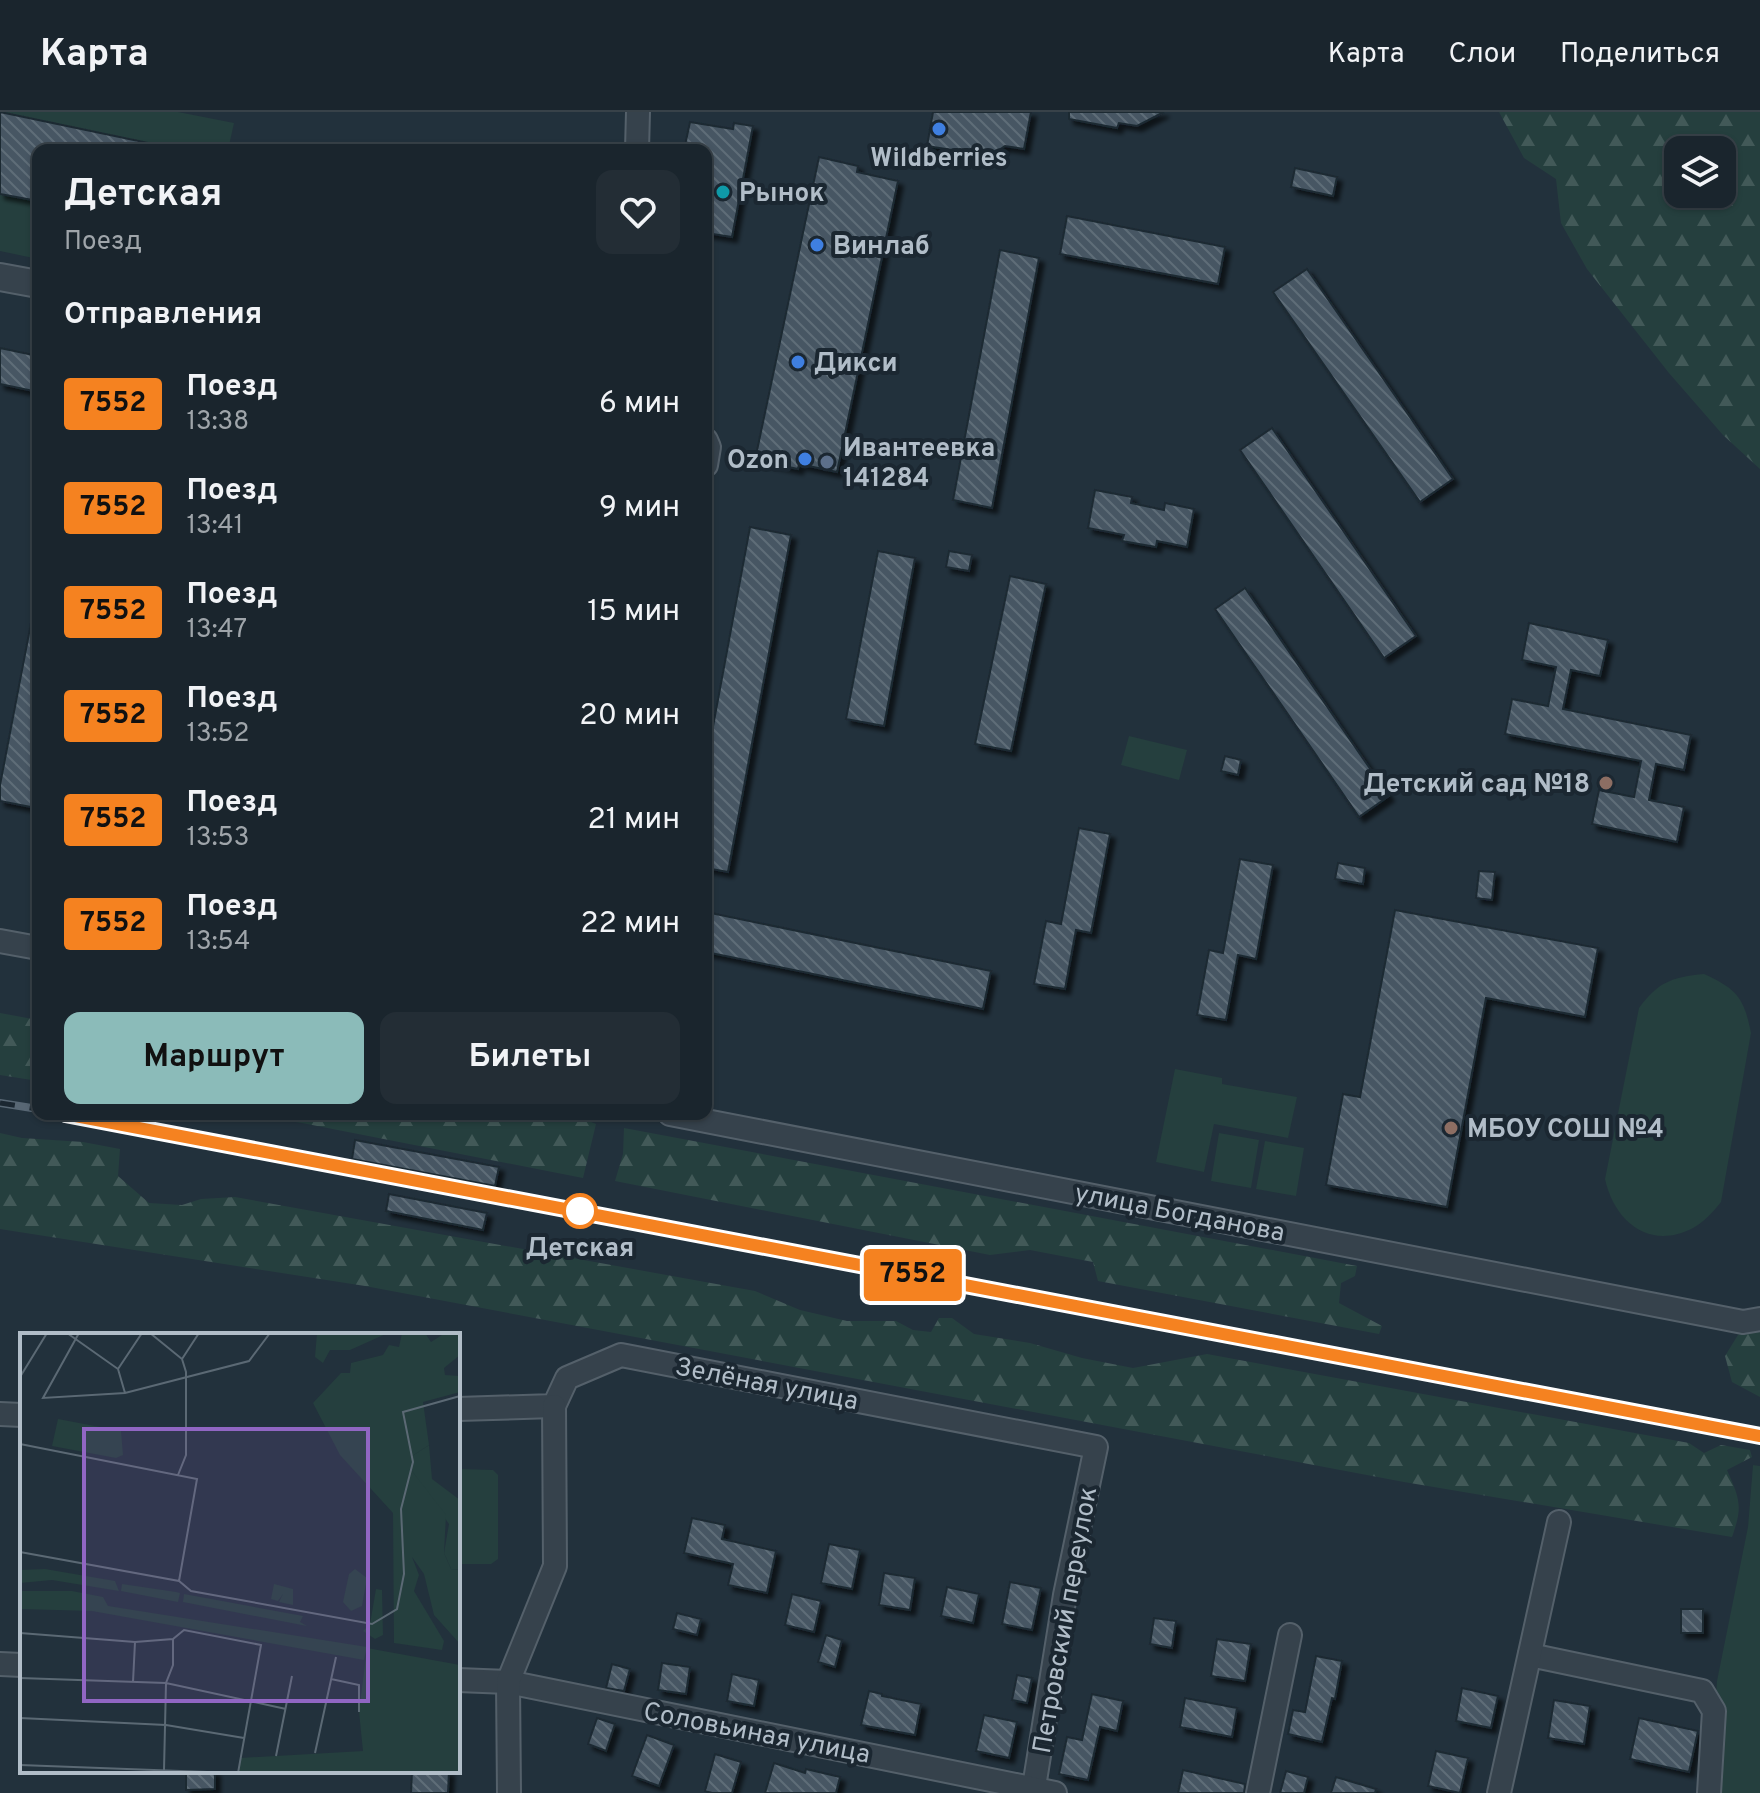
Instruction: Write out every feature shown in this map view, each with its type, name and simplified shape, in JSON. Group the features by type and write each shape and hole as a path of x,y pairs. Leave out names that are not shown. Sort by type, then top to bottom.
{"street":[{"path":"637,144 638,112"},
{"path":"0,277 32,283"},
{"path":"0,941 32,947"},
{"name":"улица Богданова","path":"701,1120 1743,1322 1760,1319"},
{"name":"Зелёная улица","path":"554,1406 567,1378 621,1355 1096,1447"},
{"path":"460,1409 554,1406 555,1566 508,1682 509,1793"},
{"path":"0,1414 20,1415"},
{"name":"Петровский переулок","path":"1041,1791 1065,1595 1096,1447"},
{"path":"1499,1793 1559,1522"},
{"path":"1258,1793 1290,1635"},
{"path":"1530,1655 1702,1691 1714,1711 1709,1793"},
{"path":"0,1664 20,1665"},
{"name":"Соловьиная улица","path":"460,1680 508,1682 1041,1791"}],"green space":[{"path":"0,112 178,112 234,123 229,144 32,144 32,258 0,251"},
{"path":"1499,112 1760,112 1760,469 1723,435 1669,373 1587,269 1561,223 1556,179 1524,158"},
{"path":"1129,736 1187,750 1179,780 1121,765"},
{"path":"1704,974 1737,996 1751,1033 1721,1202 1693,1228 1662,1236 1648,1234 1636,1228 1616,1208 1605,1179 1639,1008 1667,982"},
{"path":"0,1013 32,1019 32,1080 0,1075"},
{"path":"1175,1069 1222,1078 1222,1084 1297,1097 1288,1138 1214,1124 1204,1172 1156,1162"},
{"path":"283,1120 586,1120 596,1124 583,1178"},
{"path":"624,1128 1357,1266 1355,1276 1341,1283 1339,1303 1382,1326 1379,1334 1098,1281 1093,1262 1030,1250 990,1255 615,1181 623,1154"},
{"path":"0,1133 120,1149 118,1176 149,1203 182,1205 201,1199 235,1197 755,1291 800,1310 847,1321 896,1321 913,1330 931,1332 939,1318 952,1318 974,1334 1030,1343 1133,1368 1207,1354 1689,1443 1704,1453 1721,1445 1750,1450 1752,1457 1727,1470 1738,1503 1738,1518 1732,1537 1404,1482 365,1286 0,1229"},
{"path":"1219,1133 1259,1140 1251,1188 1211,1181"},
{"path":"1265,1141 1304,1148 1296,1196 1256,1189"},
{"path":"1760,1320 1760,1397 1732,1382 1725,1356 1738,1335"},
{"path":"1753,1465 1760,1466 1760,1793 1710,1793 1717,1681 1748,1527"},
{"path":"460,1469 493,1470 498,1475 498,1559 491,1564 460,1564"}],"building":[{"path":"0,112 153,144 32,144 32,200 0,194"},
{"path":"933,112 1031,112 1024,149 1005,146 996,152 978,149 977,154 927,146"},
{"path":"1069,112 1164,112 1137,126 1119,123 1117,128 1069,119"},
{"name":"Рынок","path":"690,122 733,129 734,123 753,126 732,237 712,234 712,144 685,144"},
{"path":"819,157 858,166 857,172 898,181 837,472 799,464 798,469 755,460"},
{"path":"1295,168 1337,177 1333,196 1291,187"},
{"path":"1067,216 1225,247 1218,284 1060,254"},
{"path":"1000,250 1039,258 992,508 953,500"},
{"path":"1307,269 1453,479 1420,502 1273,292"},
{"path":"0,348 32,355 32,391 0,384"},
{"path":"1272,428 1416,636 1384,658 1240,450"},
{"path":"1095,490 1132,497 1131,503 1164,510 1165,503 1194,509 1187,547 1157,541 1156,547 1122,541 1124,535 1088,528"},
{"path":"750,527 791,535 728,872 712,869 712,732"},
{"path":"878,551 915,558 884,726 846,719"},
{"path":"949,551 972,555 969,571 946,567"},
{"path":"1010,576 1046,584 1011,751 975,744"},
{"path":"1245,588 1389,796 1359,817 1215,609"},
{"path":"32,623 32,807 0,801 0,785"},
{"path":"1529,623 1608,640 1600,676 1571,670 1563,709 1691,735 1684,770 1656,764 1649,800 1684,807 1677,842 1592,824 1599,790 1634,797 1641,761 1505,734 1512,699 1548,706 1556,667 1522,660"},
{"path":"1225,756 1241,760 1238,775 1221,771"},
{"path":"1079,828 1110,834 1091,933 1076,930 1065,989 1034,984 1046,921 1061,924"},
{"path":"1240,859 1273,865 1256,959 1238,955 1226,1020 1197,1015 1209,950 1223,953"},
{"path":"1338,863 1365,868 1363,884 1335,879"},
{"path":"1479,871 1495,872 1492,900 1476,898"},
{"path":"1395,910 1598,948 1585,1017 1486,998 1447,1207 1326,1185 1343,1094 1360,1097"},
{"path":"712,913 991,971 983,1009 712,953"},
{"path":"355,1140 499,1167 495,1186 352,1159"},
{"path":"389,1194 487,1213 483,1230 386,1211"},
{"path":"692,1518 725,1525 722,1539 776,1551 767,1593 728,1585 733,1564 684,1553"},
{"path":"829,1544 860,1550 852,1589 821,1583"},
{"path":"884,1573 915,1578 910,1610 879,1605"},
{"path":"1010,1582 1041,1588 1032,1630 1002,1624"},
{"path":"947,1587 979,1594 973,1623 941,1616"},
{"path":"792,1594 821,1601 814,1632 785,1625"},
{"path":"1681,1609 1703,1609 1703,1633 1681,1633"},
{"path":"677,1613 701,1619 697,1635 673,1629"},
{"path":"1154,1618 1176,1621 1172,1648 1150,1644"},
{"path":"826,1635 842,1640 835,1667 818,1662"},
{"path":"1217,1639 1251,1644 1245,1681 1211,1676"},
{"path":"1316,1656 1342,1661 1322,1742 1288,1734 1293,1710 1305,1712"},
{"path":"662,1663 690,1667 686,1694 658,1690"},
{"path":"612,1664 630,1669 624,1691 606,1688"},
{"path":"732,1674 759,1680 754,1706 727,1701"},
{"path":"1017,1675 1032,1678 1027,1703 1012,1700"},
{"path":"1462,1688 1498,1696 1491,1728 1456,1721"},
{"path":"869,1691 921,1704 915,1735 861,1725"},
{"path":"1092,1694 1123,1701 1117,1731 1100,1727 1088,1780 1059,1774 1067,1737 1082,1740"},
{"path":"1185,1698 1237,1708 1232,1737 1180,1727"},
{"path":"1554,1700 1590,1706 1584,1744 1548,1738"},
{"path":"984,1715 1017,1722 1009,1758 976,1751"},
{"path":"597,1718 615,1724 606,1751 588,1744"},
{"path":"1639,1718 1698,1731 1689,1772 1630,1759"},
{"path":"647,1735 674,1745 659,1786 632,1776"},
{"path":"1436,1751 1468,1758 1460,1793 1428,1786"},
{"path":"715,1754 741,1762 732,1793 705,1791"},
{"path":"774,1763 805,1773 806,1769 840,1777 836,1793 765,1793"},
{"path":"1183,1770 1245,1784 1244,1793 1178,1793"},
{"path":"1286,1771 1308,1777 1304,1793 1280,1793"},
{"path":"186,1773 215,1773 215,1789 186,1790"},
{"path":"412,1773 449,1773 448,1793 411,1793"},
{"path":"1336,1777 1376,1789 1375,1793 1331,1793"}],"railway":[{"path":"0,1103 32,1108"},
{"path":"97,1120 1760,1436"}],"train":[{"name":"7552","path":"98,1120 1760,1436"}],"place":[{"name":"Wildberries","path":"939,129"},
{"name":"Рынок","path":"723,192"},
{"name":"Винлаб","path":"817,245"},
{"name":"Дикси","path":"798,362"},
{"name":"Ozon","path":"805,459"},
{"name":"Ивантеевка 141284","path":"827,462"},
{"name":"Детский сад №18","path":"1606,783"},
{"name":"МБОУ СОШ №4","path":"1451,1128"},
{"name":"Детская","path":"580,1211"}]}
